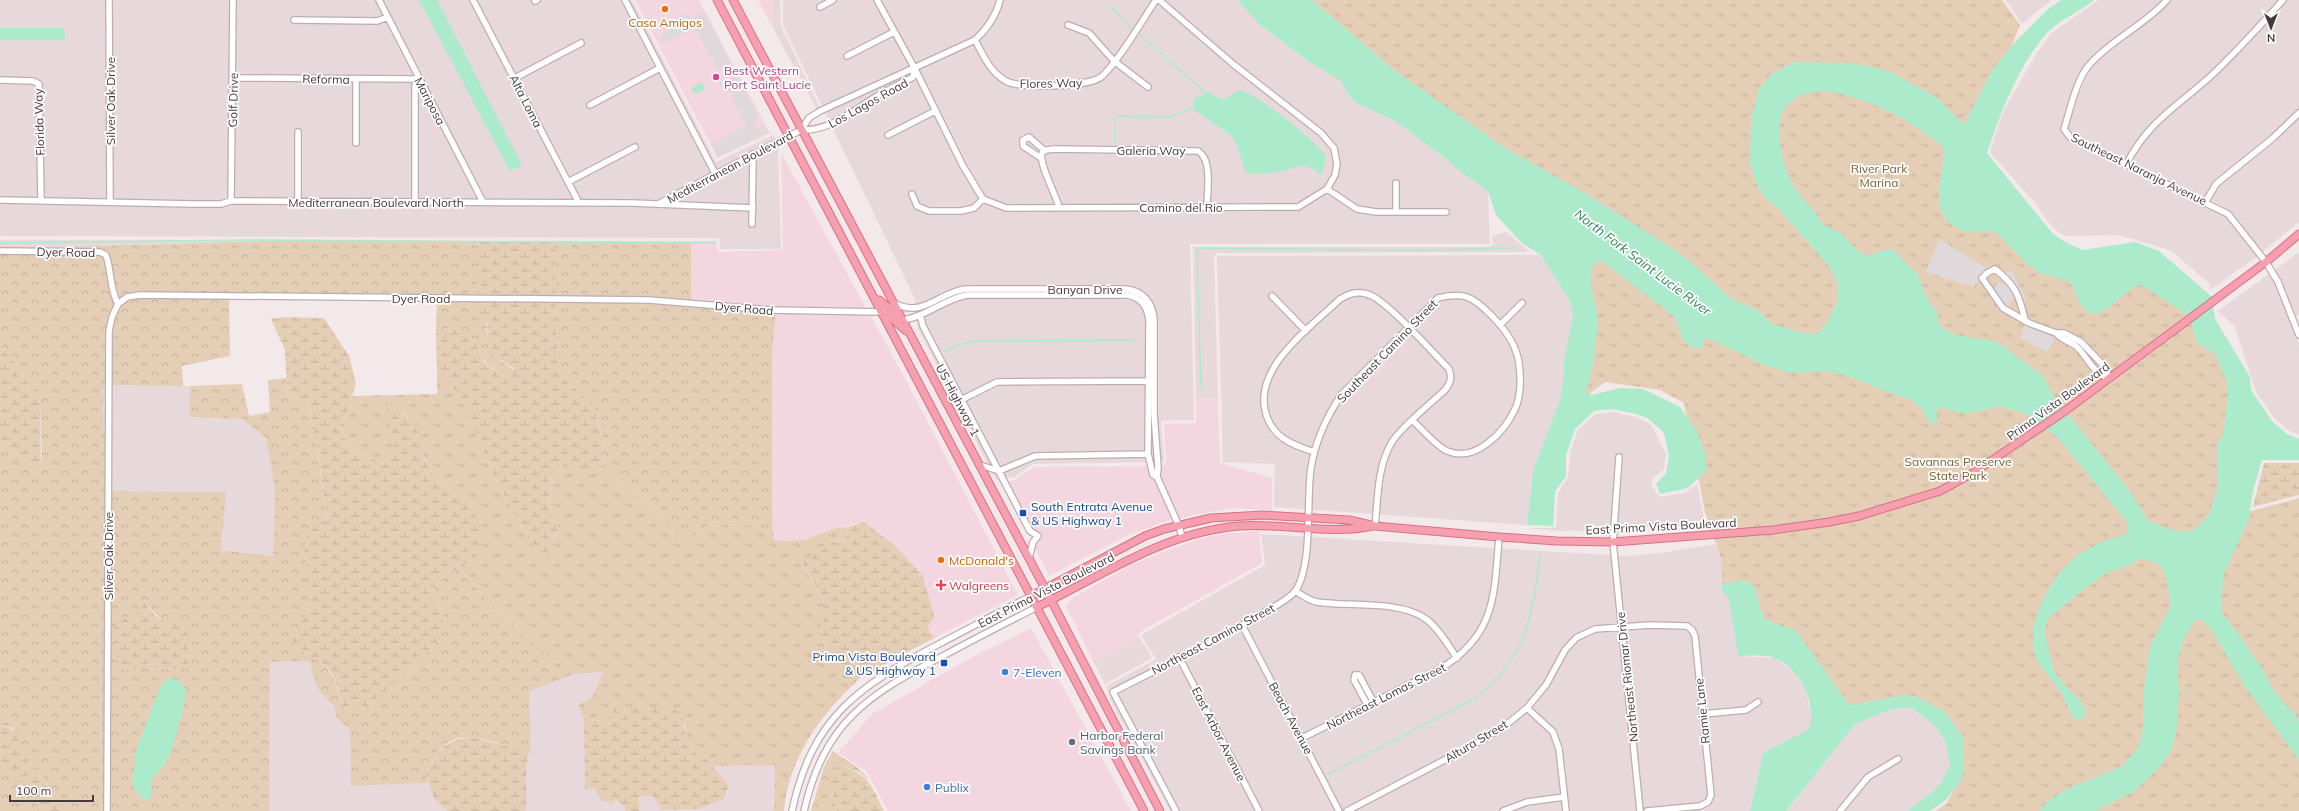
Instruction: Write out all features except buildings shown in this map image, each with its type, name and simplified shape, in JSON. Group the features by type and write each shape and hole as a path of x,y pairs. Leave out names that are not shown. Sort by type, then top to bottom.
{"main road":[{"path":"718,0 788,136 883,312 1144,811"},
{"name":"US Highway 1","path":"734,0 801,130 1046,589 1160,811"},
{"name":"Prima Vista Boulevard","path":"1898,505 1940,491 1973,474 2025,439 2065,411 2182,322 2266,262 2299,234"},
{"path":"873,294 903,320"},
{"path":"883,312 910,335"},
{"name":"East Prima Vista Boulevard","path":"1031,596 1145,536 1211,518 1263,515 1349,520 1375,526 1557,542 1613,542 1773,530 1829,522 1898,505"},
{"name":"East Prima Vista Boulevard","path":"1037,607 1148,549 1182,537 1214,529 1238,526 1307,527 1353,530 1375,526"}],"street":[{"name":"Silver Oak Drive","path":"109,0 110,201"},
{"name":"Golf Drive","path":"231,201 233,0"},
{"name":"Mariposa","path":"379,0 483,202"},
{"name":"Alta Loma","path":"473,0 579,203"},
{"path":"625,0 716,175"},
{"path":"820,7 833,0"},
{"path":"877,0 915,69 963,166 983,199 968,210 929,211 918,206 912,194"},
{"name":"Los Lagos Road","path":"801,130 809,118 820,111 907,70 915,69 975,40 985,31 997,13 1000,0"},
{"path":"1158,0 1233,64 1321,133 1334,148 1337,164 1335,175 1327,189 1357,209 1396,212 1446,212"},
{"name":"Flores Way","path":"975,40 991,68 1004,80 1016,84 1085,83 1101,76 1114,61 1158,0"},
{"name":"Southeast Naranja Avenue","path":"2167,0 2159,9 2110,46 2089,65 2075,94 2064,129 2070,137 2126,165 2206,201 2228,214 2266,262 2278,282 2296,319 2299,335"},
{"path":"2126,165 2136,144 2151,126 2246,43 2284,0"},
{"path":"294,20 377,21 388,17"},
{"path":"1068,25 1089,33 1114,61 1148,87"},
{"path":"847,56 894,32"},
{"path":"515,78 581,43"},
{"path":"590,105 660,68"},
{"name":"Los Lagos Road","path":"801,130 816,130 847,116 875,98 913,77 915,69"},
{"name":"Reforma","path":"233,78 419,79"},
{"path":"356,79 356,143"},
{"path":"415,201 415,85 419,79"},
{"name":"Florida Way","path":"0,80 33,81 39,84 41,200"},
{"path":"888,135 935,111"},
{"path":"2206,201 2216,184 2267,143 2299,113"},
{"name":"Mediterranean Boulevard","path":"659,204 801,130"},
{"path":"298,132 298,202"},
{"path":"1041,158 1027,150 1024,146 1023,140 1029,137 1033,138 1045,150 1041,158 1041,164 1056,194 1059,208"},
{"path":"568,182 635,147"},
{"name":"Galeria Way","path":"1045,150 1198,151 1202,154 1207,167 1207,207"},
{"path":"752,224 754,154"},
{"path":"1396,183 1396,212"},
{"name":"Camino del Rio","path":"983,199 1006,208 1298,207 1327,189"},
{"name":"Mediterranean Boulevard North","path":"0,200 110,201 122,204 221,204 231,201 415,201 659,204 689,207 753,208"},
{"name":"Dyer Road","path":"0,251 100,252 106,255 109,266 111,291 118,304 127,297 140,295 633,300 770,310 883,312"},
{"path":"2025,320 2020,300 2009,280 1995,269 1987,273 1982,278 1993,296 2003,308 2025,320 2056,333 2064,334 2081,342 2107,369 2108,378 2100,376 2076,346 2059,337 2056,333"},
{"name":"Banyan Drive","path":"894,303 901,307 912,309 931,306 965,292 1130,292 1139,299 1146,308 1149,320 1158,467 1157,477"},
{"path":"1314,452 1292,445 1279,436 1267,416 1264,405 1264,387 1276,362 1340,299 1358,292 1368,294 1378,299 1408,328 1449,369 1452,376 1450,384 1392,441 1386,454 1380,476 1375,526"},
{"name":"Southeast Camino Street","path":"1307,527 1311,469 1314,452 1320,432 1341,395 1438,298 1451,295 1465,295 1477,301 1501,324 1513,343 1519,363 1520,383 1515,408 1492,440 1478,451 1461,454 1446,451 1413,421"},
{"path":"1272,296 1306,331"},
{"path":"1501,324 1522,303"},
{"name":"Silver Oak Drive","path":"107,811 109,331 112,317 118,304"},
{"name":"Banyan Drive","path":"903,320 920,315 931,306"},
{"path":"920,315 923,326 1030,531 1038,536 1033,542 1029,558"},
{"name":"Banyan Drive","path":"1151,345 1148,381 1148,454 1153,474 1157,477 1179,526 1182,537"},
{"path":"2087,360 2092,354"},
{"path":"961,400 997,382 1148,381"},
{"path":"980,465 999,471 1035,456 1148,454"},
{"name":"Northeast Riomar Drive","path":"1619,457 1613,542 1640,811"},
{"name":"Northeast Camino Street","path":"1176,811 1113,692 1242,625 1279,604 1295,591 1302,577 1305,560 1307,527"},
{"name":"Northeast Lomas Street","path":"1302,738 1440,669 1457,658 1481,632 1489,611 1494,595 1499,537"},
{"path":"1295,591 1316,602 1394,608 1413,612 1426,619 1457,658"},
{"name":"East Prima Vista Boulevard","path":"792,811 798,786 809,757 826,728 843,707 871,682 900,664 1031,596"},
{"name":"East Prima Vista Boulevard","path":"804,811 809,788 820,761 831,742 851,716 878,692 1037,607"},
{"name":"Beach Avenue","path":"1242,625 1339,811"},
{"name":"Ramie Lane","path":"1622,626 1678,625 1692,630 1695,640 1711,795 1708,802 1700,806 1647,811"},
{"name":"Altura Street","path":"1347,811 1477,743 1506,725 1527,708 1546,685 1565,650 1576,638 1595,629 1622,626"},
{"name":"East Arbor Avenue","path":"1179,658 1259,811"},
{"path":"1368,706 1354,680 1355,675 1359,675 1363,679 1374,703"},
{"path":"1703,714 1746,710 1758,702"},
{"path":"1527,708 1553,732 1559,749 1566,811"},
{"path":"1840,811 1868,777 1898,759"},
{"path":"1503,811 1527,802 1564,797"}],"shaded area":[{"path":"0,0 632,0 716,162 773,135 778,147 781,249 720,249 719,238 0,236"},
{"path":"635,0 699,0 765,124 712,147"},
{"path":"758,0 773,0 773,28"},
{"path":"773,0 780,0 781,26 820,108 817,110 773,28"},
{"path":"783,0 1237,0 1260,25 1312,64 1340,80 1354,102 1395,121 1449,161 1454,167 1483,186 1488,191 1490,244 1190,244 1194,420 1161,421 1164,462 1033,464 1014,477 996,480 918,329 915,299 783,25"},
{"path":"2006,0 2051,0 2022,24"},
{"path":"2099,0 2163,0 2087,63 2072,92 2062,131 2069,140 2226,216 2258,256 2210,290 2209,283 2170,250 2119,235 2065,236 2053,228 2031,198 1991,154 1991,148 2003,112 2035,56 2051,33"},
{"path":"2171,0 2279,0 2244,41 2209,74 2150,123 2134,143 2125,161 2072,134 2068,129 2078,95 2091,67 2111,49 2161,11"},
{"path":"2287,0 2299,0 2299,109 2271,135 2215,181 2204,197 2131,163 2139,146 2153,128 2212,79 2248,45"},
{"path":"703,11 731,63 717,70 712,60 715,59 714,56 710,57 695,28 664,44 660,36 668,32 665,25 688,13 691,20"},
{"path":"737,75 760,118 753,122 760,136 719,157 711,144 746,126 731,96 734,94 732,91 729,93 725,86 732,83 731,79"},
{"path":"2299,117 2299,222 2262,252 2230,211 2210,200 2218,186 2274,141"},
{"path":"765,124 770,133 717,158 712,147"},
{"path":"781,153 903,375 1018,595 936,637 930,634 928,625 935,618 931,608 865,522 836,528 804,540 775,541 772,517 772,351 776,311 691,304 691,242 717,242 717,249 720,252 783,250"},
{"path":"1506,232 1530,252 1216,253 1214,257 1218,398 1196,399 1193,247 1490,247 1493,245 1492,236"},
{"path":"1939,239 1990,270 1973,287 1926,272"},
{"path":"0,240 281,240 0,249"},
{"path":"417,241 717,241 717,242"},
{"path":"2299,252 2299,315 2296,316 2275,270"},
{"path":"1541,255 1570,301 1573,317 1564,360 1564,378 1560,400 1532,477 1527,525 1274,507 1275,464 1223,462 1217,256"},
{"path":"2011,270 2026,299 2022,304 2017,294 2005,310 1993,296 1998,281 2016,293 2006,273"},
{"path":"2270,273 2291,321 2299,345 2299,435 2286,429 2274,418 2256,392 2235,327 2218,311"},
{"path":"2025,324 2055,338 2047,352 2020,338"},
{"path":"104,385 190,386 189,417 242,419 266,438 275,491 273,556 221,550 225,492 110,491 103,415"},
{"path":"1218,398 1220,463 1272,478 1272,510 1233,508 1179,518 1160,477 1161,465 1165,465 1166,462 1164,424 1196,423 1196,399"},
{"path":"1613,412 1636,417 1651,424 1666,454 1664,469 1653,479 1651,485 1660,497 1684,493 1697,484 1705,524 1617,529 1622,454 1617,454 1611,530 1559,531 1527,528 1556,528 1558,493 1568,477 1571,450 1578,430 1595,414"},
{"path":"1148,466 1150,475 1155,479 1173,519 1128,535 1049,576 1034,546 1042,534 1032,529 1008,481 1015,480 1034,467"},
{"path":"1259,531 1262,563 1140,632 1138,634 1140,638 1093,661 1066,606 1074,597 1131,565 1169,550 1200,539 1221,534"},
{"path":"1261,534 1625,556 1661,553 1716,544 1721,558 1722,590 1729,598 1738,656 1775,658 1795,672 1806,690 1812,720 1810,729 1763,753 1750,811 1170,811 1111,701 1107,686 1156,659 1141,635 1265,565"},
{"path":"1031,628 1131,811 888,811 867,772 838,753 872,714 976,655"},
{"path":"1140,638 1152,658 1105,684 1093,661"},
{"path":"310,661 312,673 319,691 334,706 337,719 350,729 351,786 428,783 434,799 448,811 269,811 270,662"},
{"path":"604,671 592,697 578,705 584,719 585,789 593,788 602,801 610,801 609,804 616,800 626,807 625,811 526,811 526,770 529,752 531,753 529,691 574,674"},
{"path":"1895,708 1912,708 1934,725 1946,742 1950,765 1943,781 1930,794 1907,811 1786,811 1855,724"},
{"path":"775,765 774,811 639,811 638,797 652,796 661,810 699,809 724,799 729,785 712,766"}],"green space":[{"name":"Savannas Preserve State Park","path":"1280,0 2002,0 2020,25 1964,165 2041,252 2189,293 2233,376 2236,515 2299,498 2299,811 1935,811 1947,803 1962,773 1942,714 1913,696 1848,707 1764,624 1749,584 1722,584 1721,558 1705,513 1684,403 1660,390 1605,382 1581,400 1580,283 1593,253"},
{"path":"294,240 475,241 478,244 488,342 500,360 511,368 521,372 504,374 490,368 479,352 452,327 436,333 437,297 229,298 230,356 182,366 183,386 104,385 103,415 110,491 226,492 221,550 273,556 275,491 266,438 242,419 189,417 190,386 242,384 249,416 270,412 268,380 286,378 287,392 308,404 318,452 327,521 305,557 309,572 310,600 304,620 297,628 295,647 317,660 329,671 335,681 339,698 349,712 366,707 416,665 444,614 432,597 435,583 449,572 459,569 499,613 539,646 564,678 529,691 531,753 481,739 461,738 448,742 437,754 425,773 428,783 351,786 350,729 337,719 334,706 319,691 312,673 310,661 270,662 269,811 60,811 40,772 21,756 13,728 0,725 0,442 31,465 41,465 42,456 40,402 9,353 0,347 0,249","holes":["143,600 161,620 172,625 189,669 129,668 120,620 137,614","174,737 168,759 151,779"]},
{"path":"475,241 556,241 555,304 558,369 570,384 593,404 605,448 603,469 590,473 561,466 551,475 549,513 559,524 547,557 539,557 497,482 460,395 437,372 436,333 452,327 469,334 486,364 490,368 496,371 519,372 493,355 488,342 487,323 480,313 476,290 479,252 478,244"},
{"path":"556,241 691,242 691,304 776,311 772,352 772,517 774,538 758,527 742,524 708,526 691,537 680,537 670,530 643,499 618,480 604,462 605,447 593,404 570,384 558,369 555,304"},
{"path":"283,317 324,318 349,356 356,383 342,428 346,443 363,455 383,463 392,457 394,442 386,413 387,406 391,402 415,425 422,437 422,453 436,481 453,491 476,517 481,542 462,568 449,572 435,583 432,597 444,614 440,637 416,665 366,707 349,712 346,712 342,705 334,676 320,662 295,647 292,638 304,617 309,602 310,591 305,555 305,543 308,534 315,526 327,520 318,452 308,404 287,392 285,350 271,319"},
{"path":"0,347 9,353 40,402 41,465 31,465 0,442"},
{"path":"437,372 460,395 497,482 539,557 547,557 548,548 557,533 549,513 551,475 561,466 590,473 603,469 604,462 618,480 643,499 670,530 680,537 691,537 708,526 742,524 758,527 774,538 775,541 804,540 836,528 848,527 845,540 827,543 802,564 825,603 820,633 843,679 852,686 827,713 806,742 791,775 784,811 774,811 775,765 712,766 696,754 687,741 685,724 613,707 614,718 596,721 584,719 578,705 592,697 603,672 574,674 564,678 539,646 499,613 459,569 481,542 453,491 436,481 422,452 422,437 404,413 391,430 396,445 392,457 383,463 363,455 346,443 342,428 352,396 437,394"},
{"path":"2264,463 2299,463 2299,495 2253,507"},
{"path":"864,522 894,545 922,575 935,618 928,625 930,633 936,637 862,676 852,686 843,679 820,633 825,603 802,563 827,543 845,540 848,527"},
{"path":"143,600 156,616 165,622 185,622 189,669 129,668 124,672 117,660 114,627 120,620 137,614"},
{"path":"613,707 671,707 682,714 687,741 696,754 708,761 729,785 724,799 699,809 661,810 652,796 639,797 639,811 625,811 625,807 616,800 609,805 609,801 602,801 593,788 585,789 584,719 596,721 613,718"},
{"path":"0,725 16,732 21,743 21,756 40,772 60,811 38,811 38,805 6,770 0,758"},
{"path":"471,737 529,752 526,770 526,811 448,811 434,799 425,773 434,758 448,744"},
{"path":"833,751 857,767 868,779 859,772 840,765 829,772 837,811 811,811 824,767"},
{"path":"0,758 6,770 38,805 38,811 0,811"},
{"path":"840,765 858,773 868,782 884,811 837,811 828,772"}],"water":[{"path":"419,0 437,0 522,165 510,171"},
{"name":"North Fork Saint Lucie River","path":"1237,0 1312,0 1395,71 1505,148 1583,192 1661,241 1688,260 1733,300 1759,311 1772,324 1803,333 1817,334 1827,323 1837,302 1837,282 1829,266 1777,207 1766,199 1757,186 1750,163 1751,120 1759,90 1769,76 1794,62 1851,63 1889,71 1937,98 1964,125 1992,70 2016,41 2048,9 2061,0 2094,0 2049,31 2029,57 2005,105 1987,153 2053,234 2067,243 2082,250 2135,242 2159,251 2212,297 2215,319 2250,377 2251,390 2272,421 2287,434 2299,439 2299,460 2262,460 2253,491 2249,518 2223,576 2221,611 2260,665 2274,691 2293,712 2299,722 2299,760 2244,685 2211,629 2202,620 2195,620 2183,640 2177,663 2179,692 2176,735 2170,753 2158,769 2135,791 2094,811 2039,811 2050,800 2065,790 2123,766 2139,746 2143,727 2143,695 2150,646 2171,605 2166,576 2160,565 2142,558 2127,566 2107,573 2101,576 2049,617 2044,631 2054,672 2066,687 2080,700 2085,709 2085,716 2080,720 2074,719 2059,689 2039,663 2035,654 2033,641 2034,627 2043,600 2059,575 2068,564 2088,548 2126,535 2128,530 2126,520 2057,437 2028,415 2000,406 1965,414 1938,407 1936,424 1930,424 1920,406 1912,401 1844,375 1826,371 1790,373 1767,366 1709,339 1704,339 1702,348 1693,348 1683,340 1674,316 1599,259 1591,269 1590,279 1598,319 1594,361 1586,393 1592,395 1620,388 1643,389 1680,407 1697,432 1705,453 1707,470 1688,488 1660,494 1656,484 1666,473 1669,456 1664,433 1647,418 1636,414 1613,409 1594,411 1575,429 1566,455 1566,476 1555,492 1553,526 1527,525 1533,471 1560,400 1564,378 1564,360 1573,317 1570,301 1541,255 1523,244 1496,215 1488,191 1454,167 1449,161 1395,121 1354,102 1340,80 1312,64 1260,25","holes":["1826,91 1842,94 1873,104 1888,111 1917,127 1943,147 1939,193 1940,204 1943,214 1950,222 1966,232 1989,231 1997,233 2027,264 2040,273 2069,281 2080,303 2089,313 2096,314 2104,311 2127,292 2142,285 2189,316 2197,343 2215,354 2226,379 2228,394 2223,434 2217,445 2218,487 2209,515 2193,531 2179,532 2149,522 2129,490 2054,397 2044,377 2002,345 1989,340 1954,335 1942,328 1938,323 1937,312 1927,299 1917,273 1907,265 1897,253 1892,250 1883,250 1869,256 1859,252 1841,233 1823,225 1817,215 1795,188 1787,172 1781,150 1779,128 1780,118 1783,111 1791,101 1802,95"]},
{"path":"0,28 64,28 65,40 0,40"},
{"path":"702,82 705,89 694,94 691,88"},
{"path":"1239,90 1258,99 1271,108 1311,140 1321,150 1326,157 1322,174 1319,174 1317,171 1303,165 1274,173 1252,174 1245,171 1238,147 1232,136 1193,109 1194,99 1208,92 1223,100"},
{"path":"1741,580 1753,584 1764,619 1796,631 1849,705 1906,695 1922,699 1946,713 1964,738 1964,765 1962,779 1945,801 1930,811 1907,811 1930,794 1942,782 1950,765 1946,742 1934,725 1912,708 1895,708 1855,724 1786,811 1750,811 1763,753 1809,729 1811,709 1805,688 1800,679 1785,664 1767,656 1738,656 1729,599 1722,590 1722,584"},
{"path":"169,678 180,681 186,691 185,698 179,726 170,753 153,778 151,797 146,800 139,796 132,784 137,748 160,687"}],"waterway":[{"path":"1108,4 1131,28"},
{"path":"1140,35 1206,93"},
{"path":"1115,145 1115,117 1170,117 1193,107"},
{"path":"0,243 259,240 714,243"},
{"path":"1201,388 1197,248 1422,250 1515,248"},
{"path":"944,351 971,341 1135,340"},
{"path":"1328,774 1471,701 1489,686 1503,671 1515,654 1530,618 1540,554"}],"place":[{"name":"Casa Amigos","path":"665,9"},
{"name":"Best Western Port Saint Lucie","path":"716,77"},
{"name":"South Entrata Avenue & US Highway 1","path":"1023,513"},
{"name":"McDonald's","path":"941,560"},
{"name":"Walgreens","path":"941,585"},
{"name":"Prima Vista Boulevard & US Highway 1","path":"944,663"},
{"name":"7-Eleven","path":"1005,672"},
{"name":"Harbor Federal Savings Bank","path":"1072,742"},
{"name":"Publix","path":"927,787"}],"park label":[{"name":"River Park Marina","path":"1879,175"}]}
